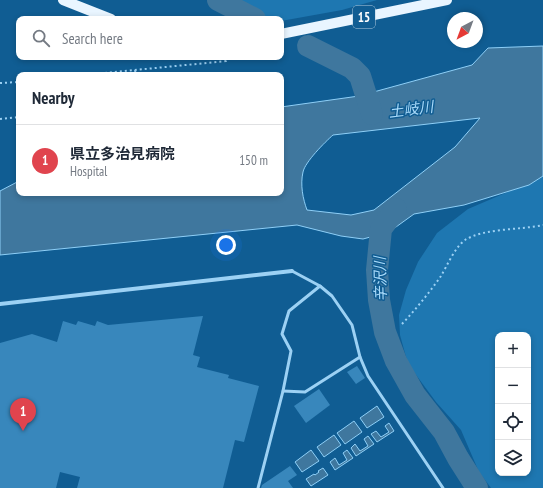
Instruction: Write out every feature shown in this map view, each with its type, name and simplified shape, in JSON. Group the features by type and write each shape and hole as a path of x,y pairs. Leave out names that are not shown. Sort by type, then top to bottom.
{"main road":[{"path":"62,0 103,16"},
{"name":"15","path":"284,33 447,0"}],"street":[{"path":"0,304 292,271"}],"lane":[{"path":"292,271 320,286 332,296 352,325 360,357 368,376 443,488"},
{"path":"258,488 283,391 291,351 282,334 289,311 320,286"},
{"path":"283,391 305,392 360,357"}],"path":[{"path":"115,72 226,60"},
{"path":"0,84 16,82"},
{"path":"0,119 16,117"},
{"path":"402,324 417,308 440,277 459,245 465,240 478,235 513,228 543,225"}],"shaded area":[{"path":"224,0 377,0 342,10 284,20 284,16 257,16"},
{"path":"543,176 543,488 491,488 479,472 461,430 436,402 408,364 400,335 399,315 406,290 418,262 437,233 468,209 510,191 529,185"}],"water":[{"name":"土岐川","path":"543,46 543,176 529,185 464,205 414,214 389,232 363,239 341,236 297,225 0,255 0,191 16,183 16,196 284,196 284,107 359,96 472,65 488,48","holes":["480,118 455,147 374,210 351,215 307,210 302,192 303,172 311,158 333,135"]},
{"path":"377,406 384,417 367,428 360,418"},
{"path":"354,421 362,432 345,444 337,433"},
{"path":"389,423 394,431 377,442 371,434 376,431 381,437 389,432 385,426"},
{"path":"334,435 341,445 324,457 317,447"},
{"path":"368,436 374,444 356,456 351,448 355,444 360,451 368,446 364,439"},
{"path":"311,450 319,461 302,472 295,462"},
{"path":"347,450 353,458 335,470 330,462 335,458 339,465 347,460 343,453"},
{"path":"323,468 328,475 311,486 306,479 314,474 315,475"}],"building":[{"path":"203,316 193,355 200,357 197,367 229,375 228,378 259,386 244,442 235,440 223,488 77,488 80,477 60,472 56,488 0,488 0,343 32,334 57,342 63,321 76,325 78,321 95,326 97,321 108,325"},
{"path":"357,366 365,378 356,384 347,372"},
{"path":"319,389 330,405 306,423 294,406"},
{"path":"290,466 297,475 288,481 293,488 261,488 262,485"}],"waterway":[{"path":"218,0 249,16"},
{"path":"308,46 352,68 360,76 372,114"},
{"name":"辛沢川","path":"396,209 381,229 377,270 379,300 385,332 396,361 415,395 444,432 477,488"}],"place":[{"name":"県立多治見病院","path":"23,431"}]}
